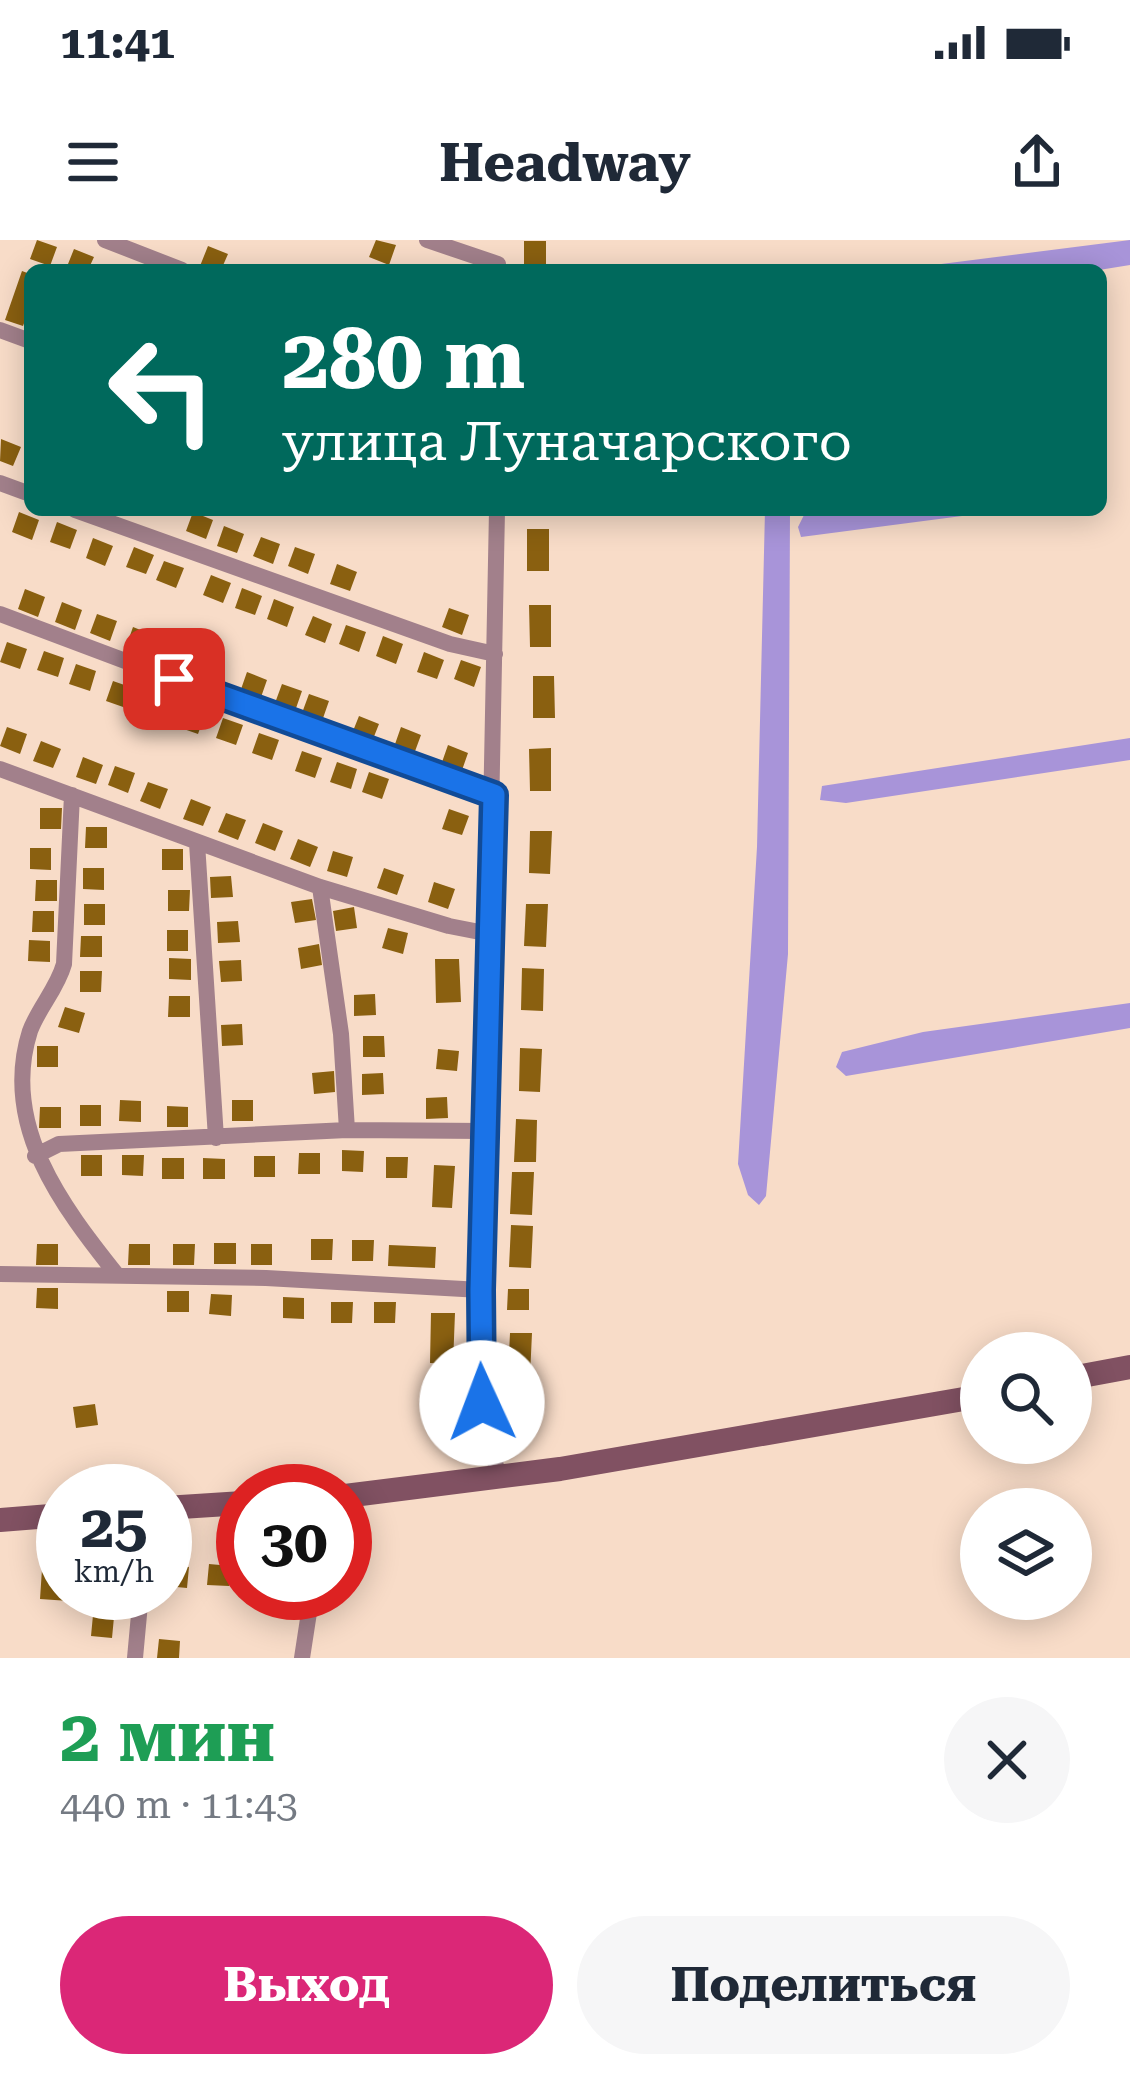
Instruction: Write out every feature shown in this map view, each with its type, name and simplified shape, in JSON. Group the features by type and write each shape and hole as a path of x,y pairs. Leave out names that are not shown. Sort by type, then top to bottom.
{"main road":[{"path":"1092,1374 1130,1366"},
{"path":"372,1493 770,1435 960,1400"},
{"path":"0,1520 36,1517"}],"street":[{"path":"105,240 167,264"},
{"path":"427,240 490,264"},
{"path":"92,516 449,644 495,654"},
{"path":"494,516 494,795 481,1290 482,1403 497,1478"},
{"path":"0,614 494,795"},
{"path":"0,769 320,887 490,934"},
{"path":"72,795 64,964 58,985 31,1028 21,1063 22,1117 35,1156 61,1202 117,1275"},
{"path":"196,843 216,1138"},
{"path":"320,887 341,1034 347,1130"},
{"path":"35,1156 59,1144 347,1130 485,1131"},
{"path":"0,1274 421,1284 481,1290"},
{"path":"135,1658 139,1620"},
{"path":"302,1658 308,1620"}],"shaded area":[{"path":"1130,240 1130,265 1107,269 1107,264 941,264"},
{"path":"765,516 790,516 788,954 766,1196 759,1205 748,1195 738,1164 757,847"},
{"path":"804,516 962,516 801,537 798,527"},
{"path":"1130,738 1130,760 846,803 820,800 822,786"},
{"path":"1130,1003 1130,1028 846,1076 836,1067 842,1052 923,1032"}],"building":[{"path":"37,240 57,247 51,264 30,259"},
{"path":"376,240 396,245 389,264 369,257"},
{"path":"524,241 546,241 546,264 524,264"},
{"path":"208,246 228,254 224,264 201,264"},
{"path":"74,249 94,257 91,264 68,264"},
{"path":"22,271 24,323 5,320"},
{"path":"1,439 21,447 13,466 0,461"},
{"path":"19,512 39,520 32,540 12,532"},
{"path":"192,516 213,520 206,539 186,531"},
{"path":"57,522 77,530 70,549 50,542"},
{"path":"224,526 244,534 237,553 217,546"},
{"path":"527,529 549,529 549,571 527,571"},
{"path":"261,537 280,544 273,564 253,556"},
{"path":"93,538 113,546 105,566 86,558"},
{"path":"134,547 154,555 146,574 126,567"},
{"path":"295,547 315,554 308,574 288,566"},
{"path":"164,561 184,568 176,588 156,580"},
{"path":"337,564 357,572 350,591 330,584"},
{"path":"211,575 231,583 223,603 203,595"},
{"path":"242,588 262,596 255,615 235,608"},
{"path":"25,589 45,597 38,617 18,609"},
{"path":"274,599 294,607 287,627 267,619"},
{"path":"62,602 82,610 75,630 55,622"},
{"path":"529,605 551,605 551,647 530,647"},
{"path":"449,608 469,615 462,635 442,627"},
{"path":"97,614 117,621 110,641 90,633"},
{"path":"313,616 332,624 325,643 305,635"},
{"path":"346,625 366,632 359,652 339,644"},
{"path":"133,627 153,635 146,655 126,647"},
{"path":"383,636 403,644 396,664 376,656"},
{"path":"7,642 27,649 20,669 0,662"},
{"path":"172,643 192,650 185,670 164,662"},
{"path":"44,651 64,658 58,677 37,670"},
{"path":"424,652 444,660 437,679 417,672"},
{"path":"204,657 224,665 217,684 197,677"},
{"path":"461,660 481,667 474,687 454,679"},
{"path":"76,664 96,671 90,691 69,684"},
{"path":"247,672 267,680 260,700 240,692"},
{"path":"533,676 554,676 555,718 533,718"},
{"path":"113,681 133,688 126,708 106,701"},
{"path":"282,684 302,691 295,711 275,703"},
{"path":"149,694 169,700 162,720 142,713"},
{"path":"309,694 329,701 322,721 302,713"},
{"path":"185,707 205,714 198,734 178,727"},
{"path":"359,716 379,724 371,744 351,736"},
{"path":"223,718 243,725 236,745 216,738"},
{"path":"7,727 27,734 20,754 0,746"},
{"path":"401,727 421,735 414,754 394,747"},
{"path":"259,733 279,740 272,760 252,753"},
{"path":"41,741 61,749 53,768 33,761"},
{"path":"448,745 468,753 461,773 441,765"},
{"path":"551,748 551,791 530,791 529,749"},
{"path":"302,751 322,758 315,778 295,771"},
{"path":"83,757 103,765 96,784 76,777"},
{"path":"337,762 357,769 351,789 330,782"},
{"path":"115,766 135,773 128,793 108,785"},
{"path":"369,772 389,779 382,799 362,792"},
{"path":"148,782 168,789 160,809 140,801"},
{"path":"191,799 211,807 203,826 183,819"},
{"path":"40,808 62,808 61,829 40,829"},
{"path":"449,809 469,816 462,835 442,829"},
{"path":"226,813 246,820 238,840 218,832"},
{"path":"263,823 283,831 275,851 255,843"},
{"path":"86,827 107,827 107,848 85,848"},
{"path":"530,831 552,831 550,874 529,873"},
{"path":"298,839 318,847 310,867 290,859"},
{"path":"30,848 51,848 51,870 30,869"},
{"path":"162,849 183,849 183,870 162,870"},
{"path":"333,851 353,857 347,877 327,871"},
{"path":"83,868 104,868 104,890 83,889"},
{"path":"384,868 404,875 397,895 377,888"},
{"path":"231,876 233,897 211,898 210,877"},
{"path":"36,880 57,880 57,901 35,901"},
{"path":"434,882 455,889 448,909 428,902"},
{"path":"168,890 190,890 189,911 168,911"},
{"path":"312,899 316,920 295,923 291,902"},
{"path":"84,904 105,904 105,925 84,925"},
{"path":"526,904 548,904 546,947 524,946"},
{"path":"354,907 357,928 336,931 333,911"},
{"path":"33,911 54,911 54,932 32,932"},
{"path":"238,921 240,942 218,943 217,922"},
{"path":"388,928 408,933 403,954 382,948"},
{"path":"167,930 188,930 188,951 167,951"},
{"path":"81,936 102,936 102,957 80,957"},
{"path":"29,940 50,941 50,962 28,961"},
{"path":"319,944 322,965 301,969 298,948"},
{"path":"169,958 191,959 191,980 169,979"},
{"path":"435,959 459,959 461,1002 436,1003"},
{"path":"241,960 242,981 221,982 219,961"},
{"path":"522,968 544,969 543,1011 521,1010"},
{"path":"80,971 102,971 101,992 80,992"},
{"path":"375,994 376,1015 354,1016 354,995"},
{"path":"169,996 190,996 190,1017 168,1017"},
{"path":"65,1007 85,1013 79,1033 58,1027"},
{"path":"242,1024 243,1045 222,1046 221,1025"},
{"path":"363,1036 384,1036 385,1057 363,1057"},
{"path":"37,1046 58,1046 58,1067 37,1067"},
{"path":"520,1048 542,1049 540,1092 519,1091"},
{"path":"438,1049 459,1051 457,1071 436,1069"},
{"path":"334,1071 335,1092 314,1094 312,1073"},
{"path":"383,1073 384,1094 362,1095 362,1074"},
{"path":"447,1097 448,1118 426,1119 426,1098"},
{"path":"120,1100 141,1101 141,1122 119,1121"},
{"path":"232,1100 253,1100 253,1121 232,1121"},
{"path":"80,1105 101,1105 101,1126 80,1126"},
{"path":"167,1106 188,1107 188,1127 167,1127"},
{"path":"40,1107 61,1107 61,1128 39,1128"},
{"path":"516,1119 537,1120 536,1162 514,1162"},
{"path":"342,1150 364,1151 363,1172 342,1171"},
{"path":"299,1153 320,1153 320,1174 298,1174"},
{"path":"81,1155 102,1155 102,1176 81,1176"},
{"path":"122,1155 144,1155 143,1176 122,1175"},
{"path":"254,1156 275,1156 275,1177 254,1177"},
{"path":"386,1157 408,1157 407,1178 386,1178"},
{"path":"162,1158 184,1158 184,1179 162,1179"},
{"path":"203,1158 225,1159 225,1179 203,1179"},
{"path":"434,1165 455,1166 452,1208 432,1207"},
{"path":"512,1172 534,1172 532,1215 510,1214"},
{"path":"511,1225 533,1226 531,1268 509,1267"},
{"path":"311,1239 333,1239 332,1260 311,1260"},
{"path":"352,1240 374,1240 373,1261 352,1261"},
{"path":"214,1243 236,1243 236,1264 214,1264"},
{"path":"37,1244 58,1244 58,1265 36,1265"},
{"path":"129,1244 150,1244 150,1265 128,1265"},
{"path":"173,1244 195,1244 194,1265 173,1265"},
{"path":"251,1244 272,1244 272,1265 251,1265"},
{"path":"389,1245 436,1247 435,1268 388,1266"},
{"path":"37,1288 58,1288 58,1309 36,1308"},
{"path":"508,1289 529,1289 529,1310 507,1310"},
{"path":"167,1291 189,1291 189,1312 167,1312"},
{"path":"211,1294 232,1295 231,1316 209,1314"},
{"path":"283,1297 304,1298 304,1319 283,1318"},
{"path":"331,1302 353,1302 352,1323 331,1323"},
{"path":"374,1302 396,1302 395,1323 374,1323"},
{"path":"431,1313 455,1313 453,1364 430,1363"},
{"path":"510,1333 532,1333 530,1376 508,1375"},
{"path":"432,1396 453,1396 453,1417 431,1417"},
{"path":"95,1404 98,1425 76,1428 73,1407"},
{"path":"209,1564 216,1565 216,1585 207,1585"},
{"path":"93,1620 114,1620 112,1638 91,1636"},
{"path":"159,1639 180,1641 179,1658 157,1658"}],"route":[{"path":"174,679 494,795 482,1403"}]}
